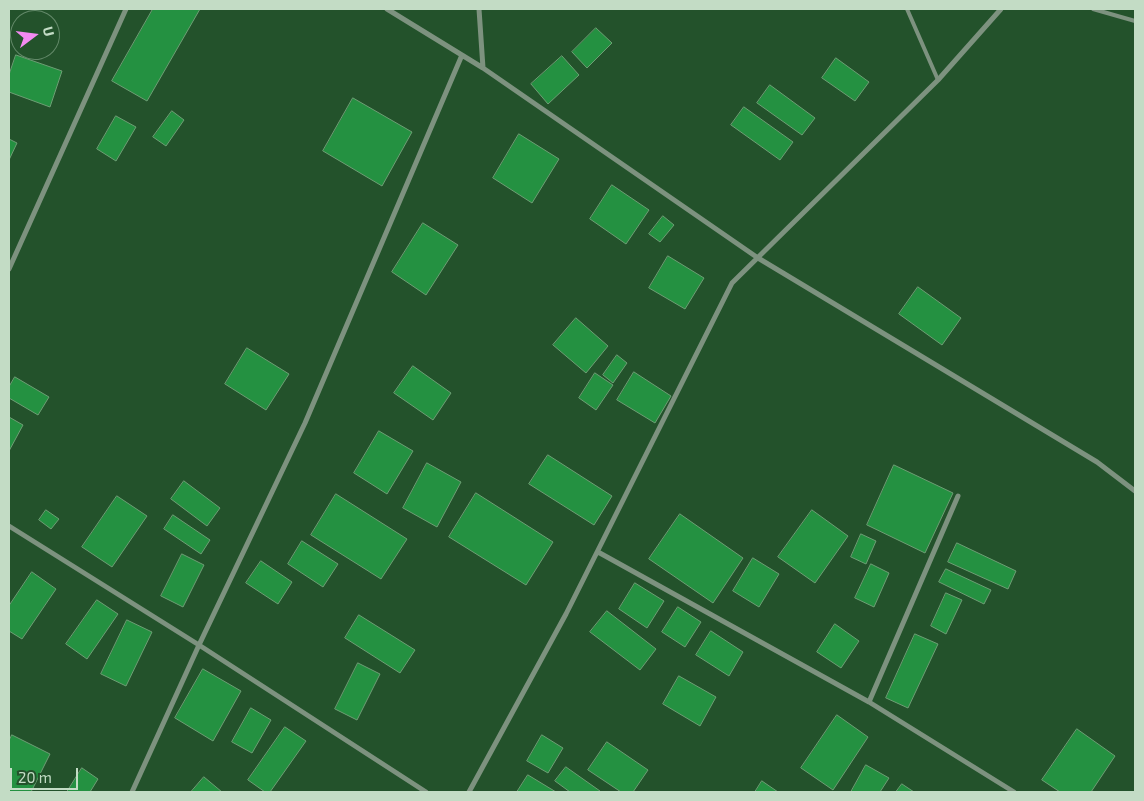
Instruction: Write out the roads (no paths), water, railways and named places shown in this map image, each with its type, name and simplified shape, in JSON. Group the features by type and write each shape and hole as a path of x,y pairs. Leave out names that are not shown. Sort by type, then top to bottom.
{"street":[{"path":"9,269 126,9"},
{"path":"386,9 483,68 758,258 1097,462 1135,491"},
{"path":"479,9 483,68"},
{"path":"468,792 598,552 732,283 938,80 1001,9"},
{"path":"132,792 199,645 305,423 462,55"},
{"path":"870,702 958,496"},
{"path":"9,526 199,645 426,792"},
{"path":"598,552 870,702 1014,792"}],"lane":[{"path":"908,9 938,80"},
{"path":"1093,9 1135,21"}]}
